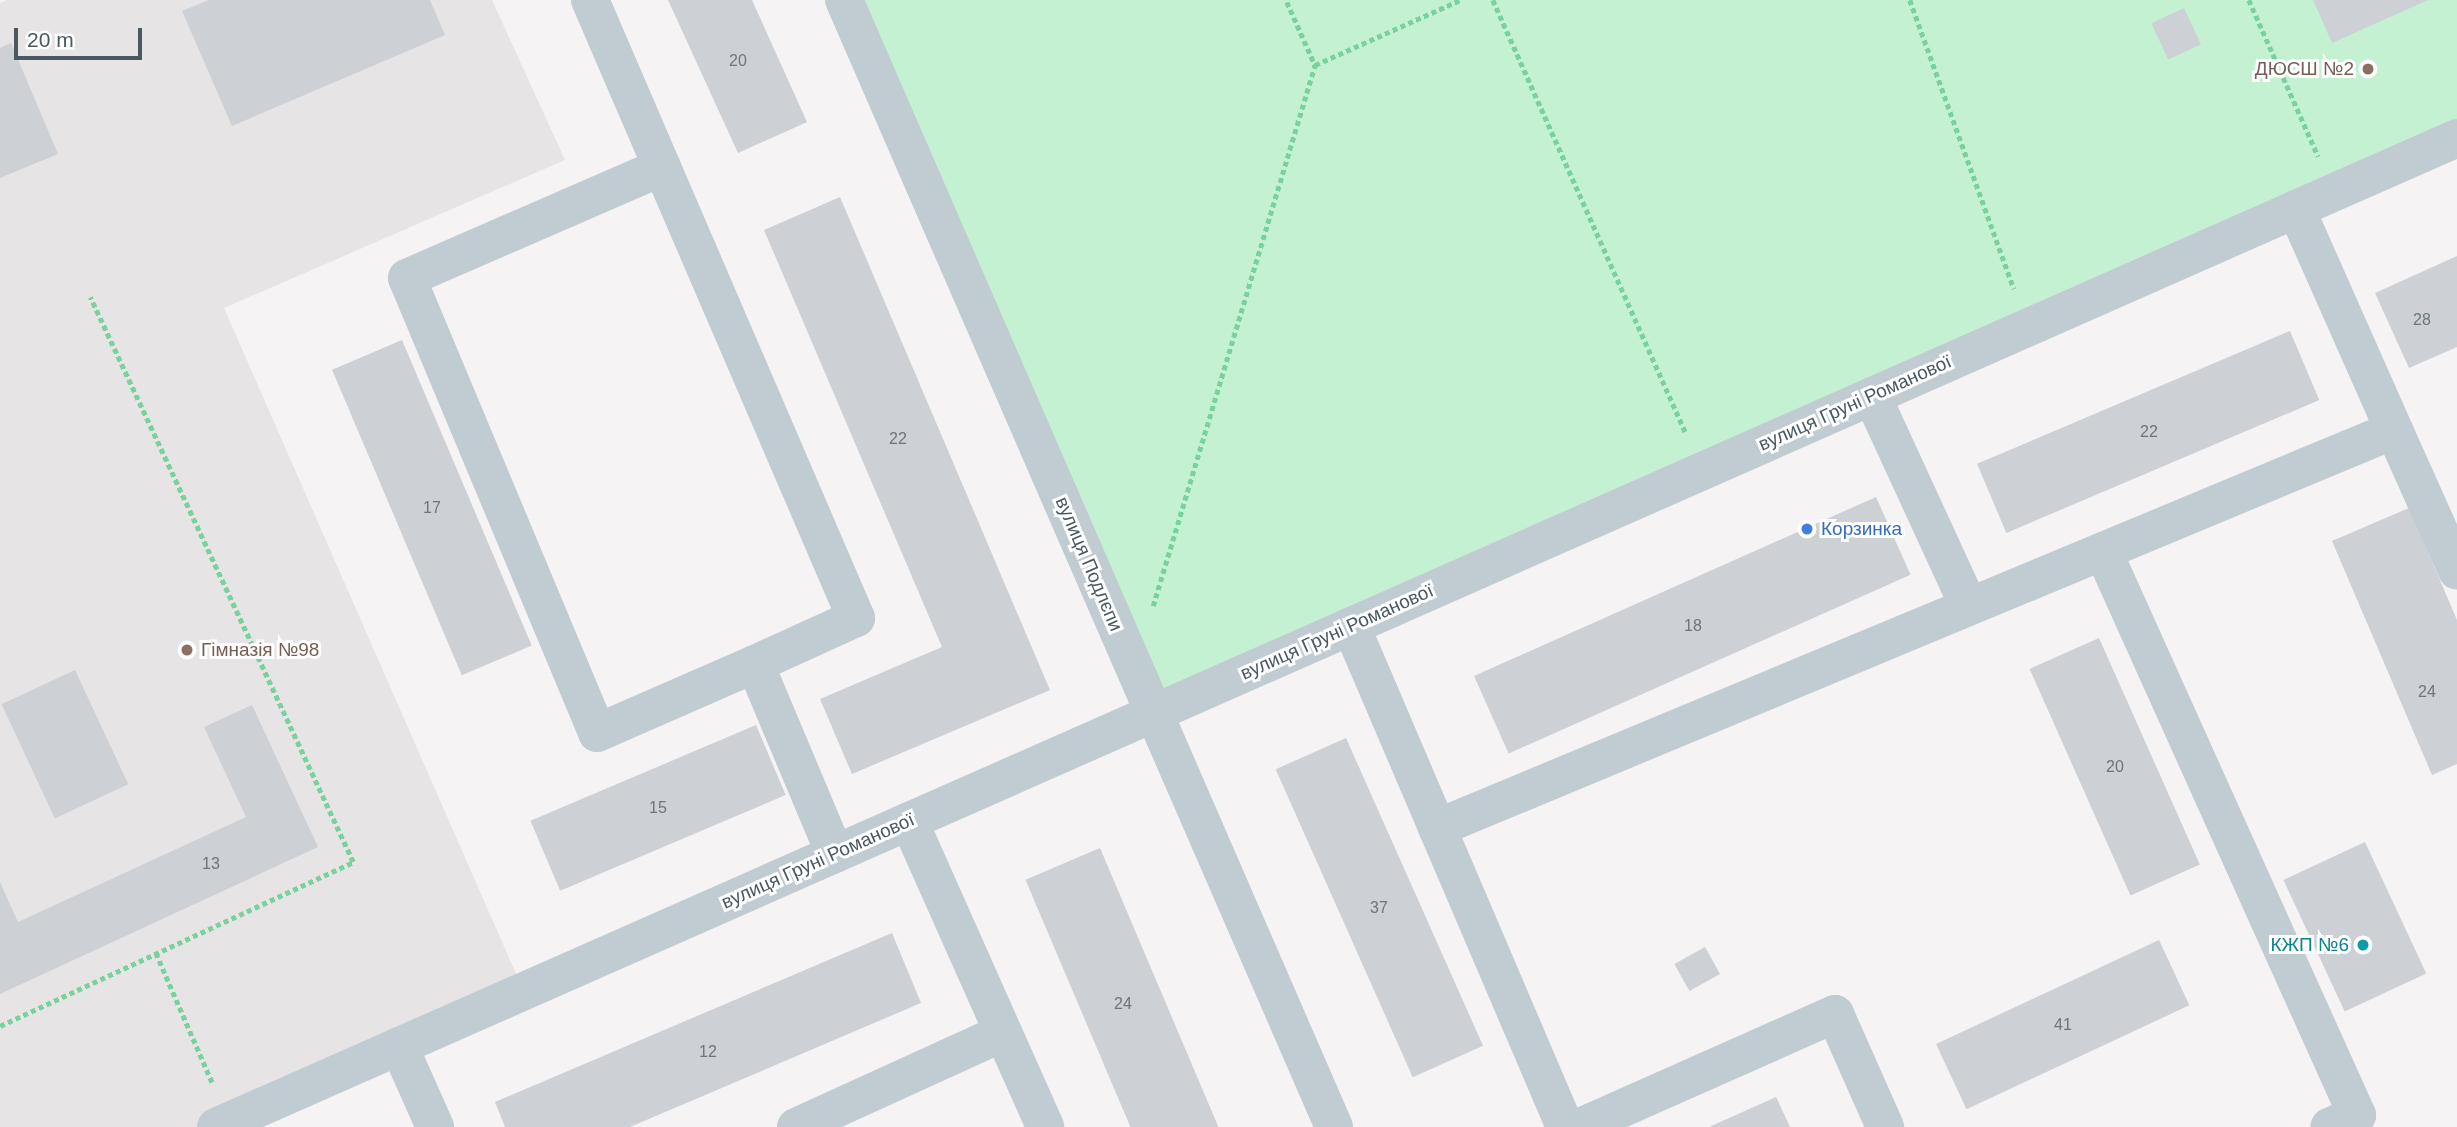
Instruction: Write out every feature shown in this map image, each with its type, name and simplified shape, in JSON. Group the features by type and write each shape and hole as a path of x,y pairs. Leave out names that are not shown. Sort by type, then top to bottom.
{"street":[{"path":"590,0 662,167 856,618 597,733 407,278 662,167"},
{"name":"вулиця Подлєпи","path":"844,0 1335,1127"},
{"name":"вулиця Груні Романової","path":"222,1124 2457,138"},
{"path":"2296,209 2457,571"},
{"path":"1872,396 1968,605"},
{"path":"1437,828 2394,430"},
{"path":"2103,551 2352,1123"},
{"path":"1351,626 1564,1127"},
{"path":"755,664 835,854"},
{"path":"909,821 1045,1127"},
{"path":"1580,1127 1835,1014 1885,1127"},
{"path":"796,1127 1002,1033"},
{"path":"400,1046 435,1127"}],"path":[{"path":"1315,65 1460,0"},
{"path":"1493,0 1703,471"},
{"path":"1910,0 2028,327"},
{"path":"2249,0 2335,192"},
{"path":"1134,669 1315,65 1288,1"},
{"path":"0,1026 353,862 90,297"},
{"path":"156,953 222,1124"}],"shaded area":[{"name":"Гімназія №98","path":"7,0 492,0 565,160 224,308 524,992 216,1127 0,1127 0,3"}],"green space":[{"path":"844,0 2457,0 2457,138 1153,713"}],"building":[{"path":"209,0 430,0 445,35 232,126 182,11"},
{"path":"668,0 752,0 807,122 738,153"},
{"path":"2313,0 2428,0 2332,43"},
{"path":"2184,8 2201,44 2168,59 2151,23"},
{"path":"11,43 58,154 0,178 0,48"},
{"path":"840,197 1050,690 852,774 820,699 942,647 764,230"},
{"path":"2457,256 2457,347 2409,368 2375,293"},
{"path":"2290,331 2319,400 2006,533 1977,464"},
{"path":"402,340 532,646 462,675 332,370"},
{"path":"1876,497 1911,575 1509,754 1474,676"},
{"path":"2409,508 2457,620 2457,764 2432,775 2332,541"},
{"path":"2099,638 2200,865 2130,895 2030,669"},
{"path":"75,670 128,784 55,818 2,704"},
{"path":"252,705 318,847 0,994 0,882 18,922 246,817 204,727"},
{"path":"756,725 786,795 560,891 530,821"},
{"path":"1346,738 1483,1046 1413,1077 1276,769"},
{"name":"КЖП №6","path":"2365,842 2426,973 2345,1011 2283,880"},
{"path":"1100,848 1218,1127 1130,1127 1025,880"},
{"path":"892,933 921,1003 630,1127 505,1127 495,1102"},
{"path":"2159,940 2189,1005 1966,1109 1936,1044"},
{"path":"1705,947 1720,974 1689,991 1674,964"},
{"path":"1776,1097 1790,1127 1709,1127"}],"place":[{"name":"ДЮСШ №2","path":"2368,69"},
{"name":"Корзинка","path":"1807,529"},
{"name":"Гімназія №98","path":"187,650"},
{"name":"КЖП №6","path":"2363,945"}]}
